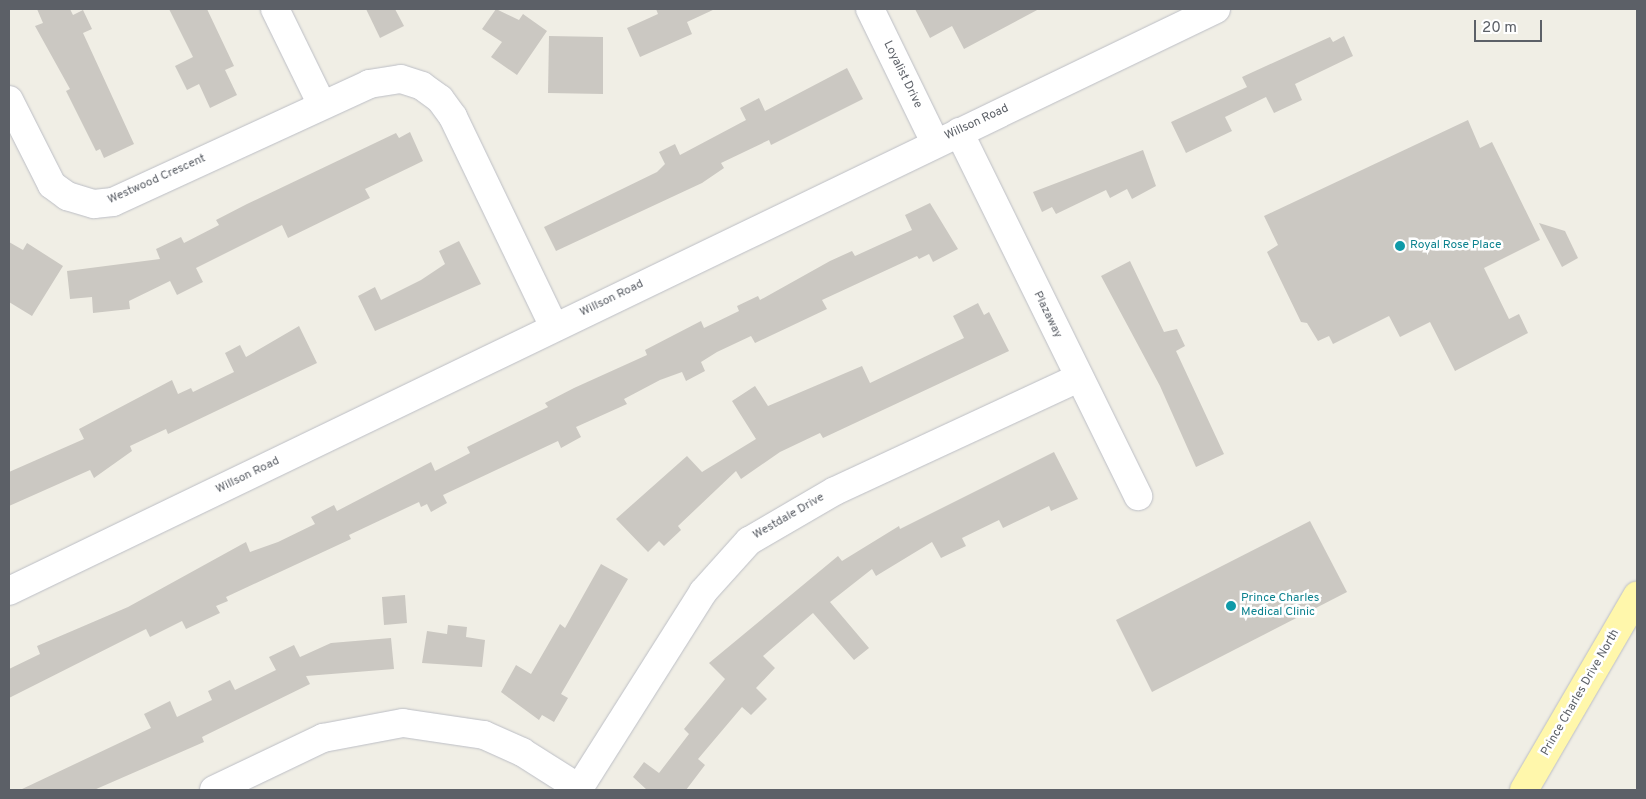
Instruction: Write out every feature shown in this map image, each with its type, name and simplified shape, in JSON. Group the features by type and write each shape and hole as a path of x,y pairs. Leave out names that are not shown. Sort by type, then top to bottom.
{"main road":[{"name":"Prince Charles Drive North","path":"1524,790 1637,596"}],"street":[{"path":"275,9 321,103"},
{"name":"Loyalist Drive","path":"870,9 947,137"},
{"name":"Willson Road","path":"9,591 947,137 1216,9"},
{"name":"Westwood Crescent","path":"9,100 52,185 67,196 94,204 113,202 321,103 390,79 422,86 440,99 554,328"},
{"name":"Plazaway","path":"947,137 1078,378 1138,496"},
{"name":"Westdale Drive","path":"578,789 703,592 749,541 835,491 1078,378"},
{"path":"214,790 323,738 404,723 484,735 522,752 578,789"}],"building":[{"path":"37,9 70,9 73,15 83,10 92,29 83,33 134,144 104,158 100,149 96,151 66,91 70,89 35,26 43,23"},
{"path":"169,9 207,9 234,66 225,70 237,95 210,108 199,84 187,90 175,66 193,57"},
{"path":"366,9 395,9 404,26 380,38"},
{"path":"496,9 519,20 523,14 547,31 517,75 491,57 502,42 482,29"},
{"path":"656,9 715,9 687,22 692,34 640,57 627,28 658,14"},
{"path":"915,9 1039,9 964,49 952,26 930,38"},
{"path":"549,36 603,37 603,94 548,93"},
{"path":"1344,36 1353,56 1295,84 1302,100 1274,113 1266,97 1225,117 1232,131 1186,153 1171,122 1247,87 1242,77 1330,37 1333,42"},
{"path":"847,68 863,99 771,145 769,140 721,163 724,168 702,183 556,251 544,227 657,172 665,164 659,152 675,144 680,155 746,120 740,108 759,98 765,111"},
{"name":"Royal Rose Place","path":"1468,120 1480,148 1492,142 1540,240 1484,268 1509,319 1519,314 1528,333 1455,371 1430,322 1400,337 1389,316 1333,344 1329,336 1318,341 1307,323 1301,322 1267,252 1278,245 1264,216"},
{"path":"410,132 423,161 365,189 370,198 288,238 282,225 196,268 203,282 177,295 170,281 129,301 130,309 93,313 92,297 70,299 67,271 160,259 156,249 181,237 184,243 219,225 216,220 247,204 396,133 399,138"},
{"path":"1143,150 1156,186 1132,199 1127,189 1110,198 1106,190 1056,214 1052,207 1042,212 1033,192"},
{"path":"930,203 958,249 933,262 929,254 919,259 917,256 822,300 827,309 755,343 751,336 717,352 701,362 705,371 686,381 682,372 660,380 624,399 627,404 576,427 581,437 561,448 558,441 443,495 447,503 431,512 427,504 421,507 419,502 349,535 351,539 226,597 228,601 216,606 220,613 186,629 182,621 150,637 146,629 9,698 9,669 40,654 37,646 128,607 246,542 250,552 278,542 315,524 311,517 334,505 337,511 431,462 435,471 470,453 467,447 548,407 545,403 647,355 645,350 701,321 704,328 739,311 737,306 758,296 760,300 830,261 852,251 855,256 912,230 905,215"},
{"path":"1539,223 1565,231 1578,258 1562,267"},
{"path":"459,241 481,284 375,331 358,296 375,287 381,300 421,280 445,264 439,251"},
{"path":"9,242 23,250 27,243 63,266 32,316 9,302"},
{"path":"1130,261 1164,332 1177,329 1185,346 1176,351 1224,454 1196,467 1160,386 1101,276"},
{"path":"978,303 984,315 989,312 1009,351 823,438 820,433 780,452 741,479 736,471 678,526 681,530 664,546 659,541 648,552 616,519 687,456 702,472 756,439 732,401 755,386 768,406 862,366 870,383 964,338 953,316"},
{"path":"299,326 317,363 168,434 166,429 130,446 132,451 94,478 90,470 9,506 9,472 84,439 79,429 172,380 178,394 191,388 193,392 234,372 225,353 240,345 246,357"},
{"path":"1054,452 1078,499 1051,511 1049,506 1003,528 999,520 962,538 966,546 941,558 932,542 876,576 872,569 830,602 869,648 854,660 813,613 763,656 775,668 756,688 767,699 751,715 742,707 698,759 705,765 686,790 647,790 633,777 644,762 659,773 689,734 684,729 725,679 709,663 838,556 842,561 899,526 900,529"},
{"name":"Prince Charles Medical Clinic","path":"1310,521 1347,592 1152,692 1116,620"},
{"path":"601,564 628,579 561,694 568,698 554,722 542,715 539,720 501,692 516,665 531,674 560,624 565,628"},
{"path":"405,595 407,623 384,625 382,597"},
{"path":"448,625 467,627 466,637 485,640 482,667 422,663 427,631 447,634"},
{"path":"391,638 394,669 306,676 310,684 202,737 204,742 94,790 20,790 151,728 144,714 170,701 177,717 212,700 208,691 230,680 235,690 276,670 269,657 294,645 300,657 331,643"}],"place":[{"name":"Royal Rose Place","path":"1400,246"},
{"name":"Prince Charles Medical Clinic","path":"1231,606"}]}
